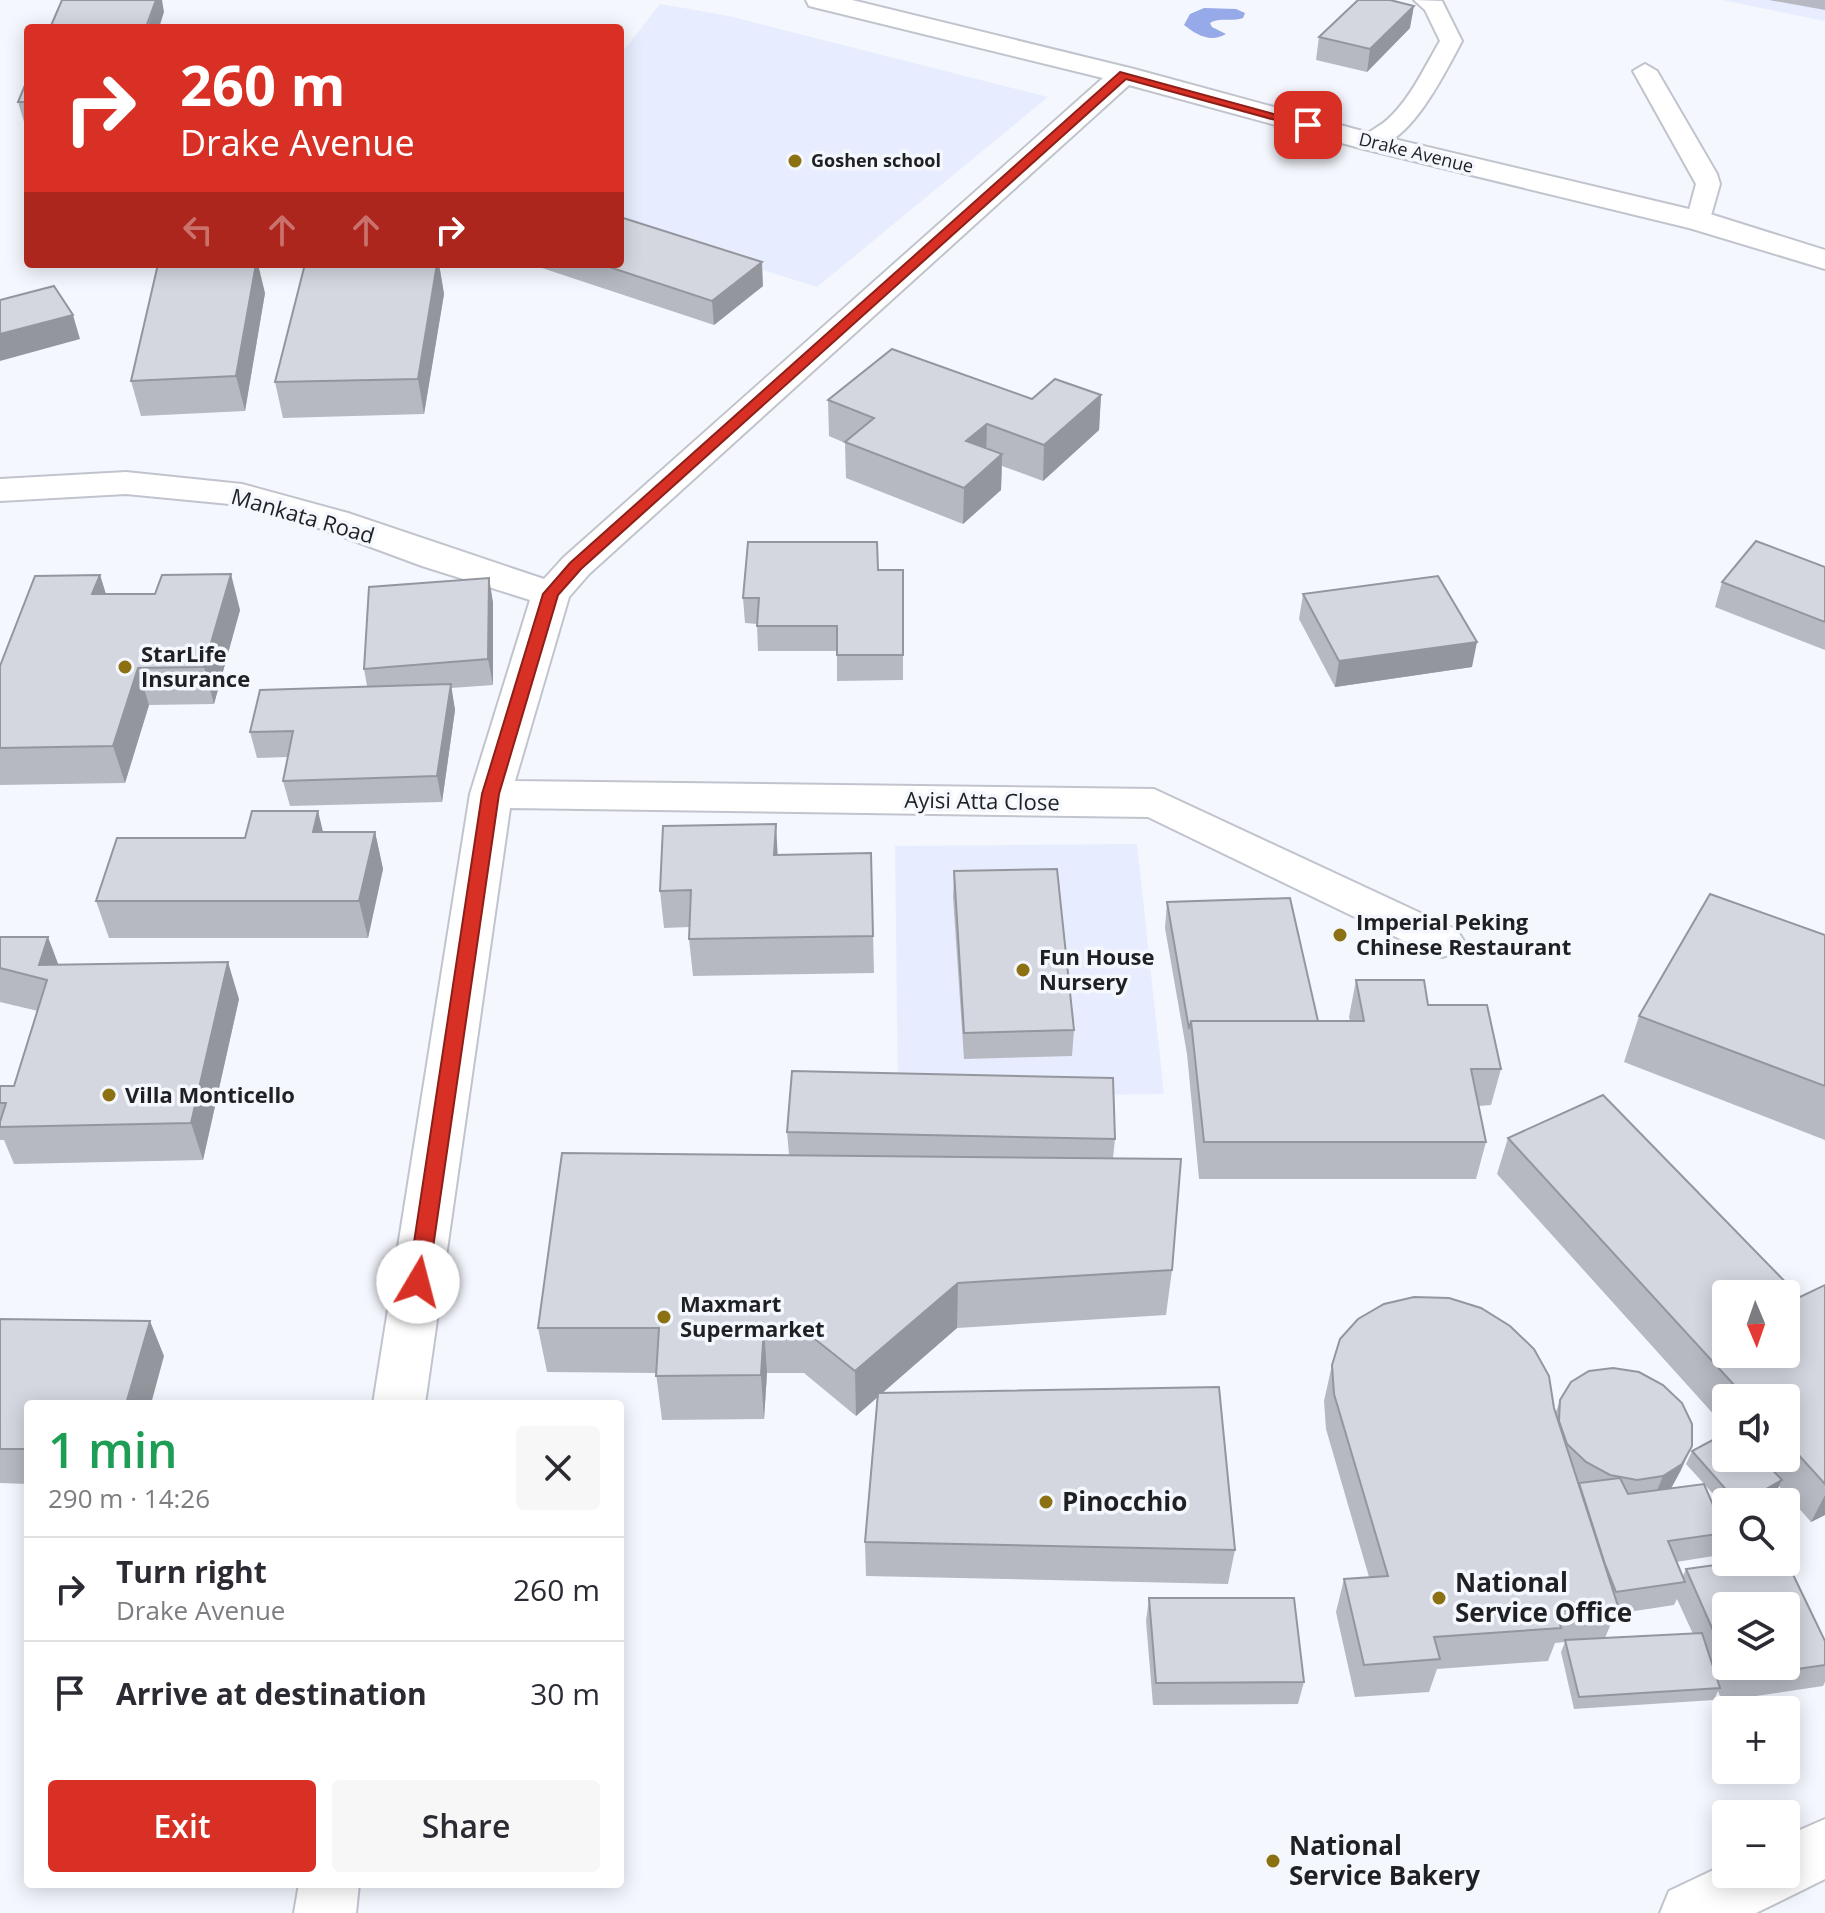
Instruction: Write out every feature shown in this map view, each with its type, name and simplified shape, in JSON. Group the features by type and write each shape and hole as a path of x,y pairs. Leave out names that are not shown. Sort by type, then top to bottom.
{"street":[{"name":"Drake Avenue","path":"819,0 1124,75 1370,142 1699,221 1825,260"},
{"path":"400,1400 491,794 551,594 576,566 1124,75"},
{"name":"Mankata Road","path":"0,490 126,483 242,495 335,521 435,558 551,594"},
{"name":"Ayisi Atta Close","path":"491,794 1154,803 1442,941"},
{"path":"1800,1860 1825,1848"},
{"path":"325,1913 328,1888"},
{"path":"1691,1913 1742,1888"}],"lane":[{"path":"1370,142 1389,135 1427,82 1451,41 1434,6 1425,0"},
{"path":"1645,71 1705,174 1708,184 1699,221"}],"shaded area":[{"path":"1722,0 1825,0 1825,21"},
{"name":"Goshen school","path":"660,4 729,16 1048,97 817,287 624,226 624,50"},
{"name":"Fun House Nursery","path":"1137,844 1164,1094 898,1097 895,846"}],"water":[{"path":"1204,8 1236,9 1245,13 1243,18 1210,23 1226,34 1209,38 1184,25 1190,14"}],"building":[{"path":"62,0 156,0 147,24 52,24"},
{"path":"1358,0 1390,0 1414,6 1370,49 1319,37"},
{"path":"24,88 24,102 18,102"},
{"path":"624,218 762,262 712,301 612,268 624,268"},
{"path":"157,268 255,268 236,376 131,381"},
{"path":"304,268 436,268 418,379 275,382"},
{"path":"54,286 73,315 0,334 0,300"},
{"path":"892,349 1032,399 1055,379 1101,395 1044,445 987,424 966,441 1002,454 964,488 845,442 874,418 828,400"},
{"path":"1756,541 1825,567 1825,622 1722,582"},
{"path":"748,542 877,542 878,570 903,570 903,655 837,655 837,626 757,626 759,598 743,598"},
{"name":"StarLife Insurance","path":"231,574 204,667 138,668 113,746 0,748 0,666 35,576 100,575 92,594 155,594 162,575"},
{"path":"1438,576 1477,642 1339,661 1303,594"},
{"path":"489,578 488,659 364,669 369,587"},
{"path":"451,684 437,776 283,781 293,731 250,732 260,690"},
{"path":"252,811 318,811 313,832 375,832 359,901 96,901 117,838 245,838"},
{"path":"776,824 774,855 871,853 873,936 689,939 691,890 660,891 663,826"},
{"path":"1057,869 1074,1030 964,1033 954,871"},
{"path":"1710,894 1825,935 1825,1086 1639,1016"},
{"path":"1290,898 1318,1021 1191,1021 1189,1029 1167,902"},
{"path":"0,937 48,937 39,965 228,962 191,1123 0,1127 6,1103 0,1103 0,1086 14,1086 47,980 0,968"},
{"path":"1356,980 1424,980 1428,1005 1487,1005 1501,1069 1471,1069 1486,1142 1204,1142 1191,1021 1364,1021"},
{"path":"792,1071 1113,1078 1115,1139 787,1132"},
{"path":"1603,1095 1783,1280 1712,1280 1712,1361 1508,1138"},
{"path":"562,1153 1181,1159 1172,1270 958,1283 855,1371 801,1328 764,1328 761,1375 656,1376 659,1328 538,1328"},
{"path":"1825,1285 1825,1484 1800,1456 1800,1384 1733,1384 1719,1368 1800,1368 1800,1297"},
{"path":"1414,1297 1449,1298 1481,1308 1510,1326 1534,1349 1549,1376 1554,1408 1618,1606 1556,1610 1561,1628 1434,1637 1440,1659 1364,1665 1344,1579 1388,1576 1334,1394 1332,1365 1340,1339 1358,1319 1384,1304"},
{"path":"0,1319 150,1321 127,1400 24,1400 24,1449 0,1449"},
{"path":"1613,1368 1639,1372 1663,1385 1682,1403 1692,1424 1692,1446 1682,1464 1663,1476 1637,1480 1610,1475 1586,1462 1567,1444 1559,1421 1560,1400 1571,1382 1589,1371"},
{"name":"Pinocchio","path":"1219,1387 1235,1550 865,1542 878,1393"},
{"path":"1712,1440 1712,1472 1774,1472 1782,1480 1768,1488 1725,1488 1692,1451"},
{"path":"1620,1478 1628,1494 1704,1484 1712,1503 1712,1535 1668,1541 1685,1582 1616,1592 1579,1483"},
{"path":"1712,1565 1712,1576 1794,1576 1825,1641 1825,1665 1800,1669 1800,1592 1712,1592 1712,1628 1686,1569"},
{"path":"1149,1598 1294,1598 1304,1682 1156,1683"},
{"path":"1702,1633 1712,1664 1712,1680 1717,1680 1720,1688 1579,1697 1565,1640"}],"place":[{"name":"Goshen school","path":"795,161"},
{"name":"StarLife Insurance","path":"125,667"},
{"name":"Imperial Peking Chinese Restaurant","path":"1340,935"},
{"name":"Fun House Nursery","path":"1023,970"},
{"name":"Villa Monticello","path":"109,1095"},
{"name":"Maxmart Supermarket","path":"664,1317"},
{"name":"Pinocchio","path":"1046,1502"},
{"name":"National Service Office","path":"1439,1598"},
{"name":"National Service Bakery","path":"1273,1861"}],"route":[{"path":"418,1282 491,794 551,594 576,566 1124,75 1308,125"}]}
